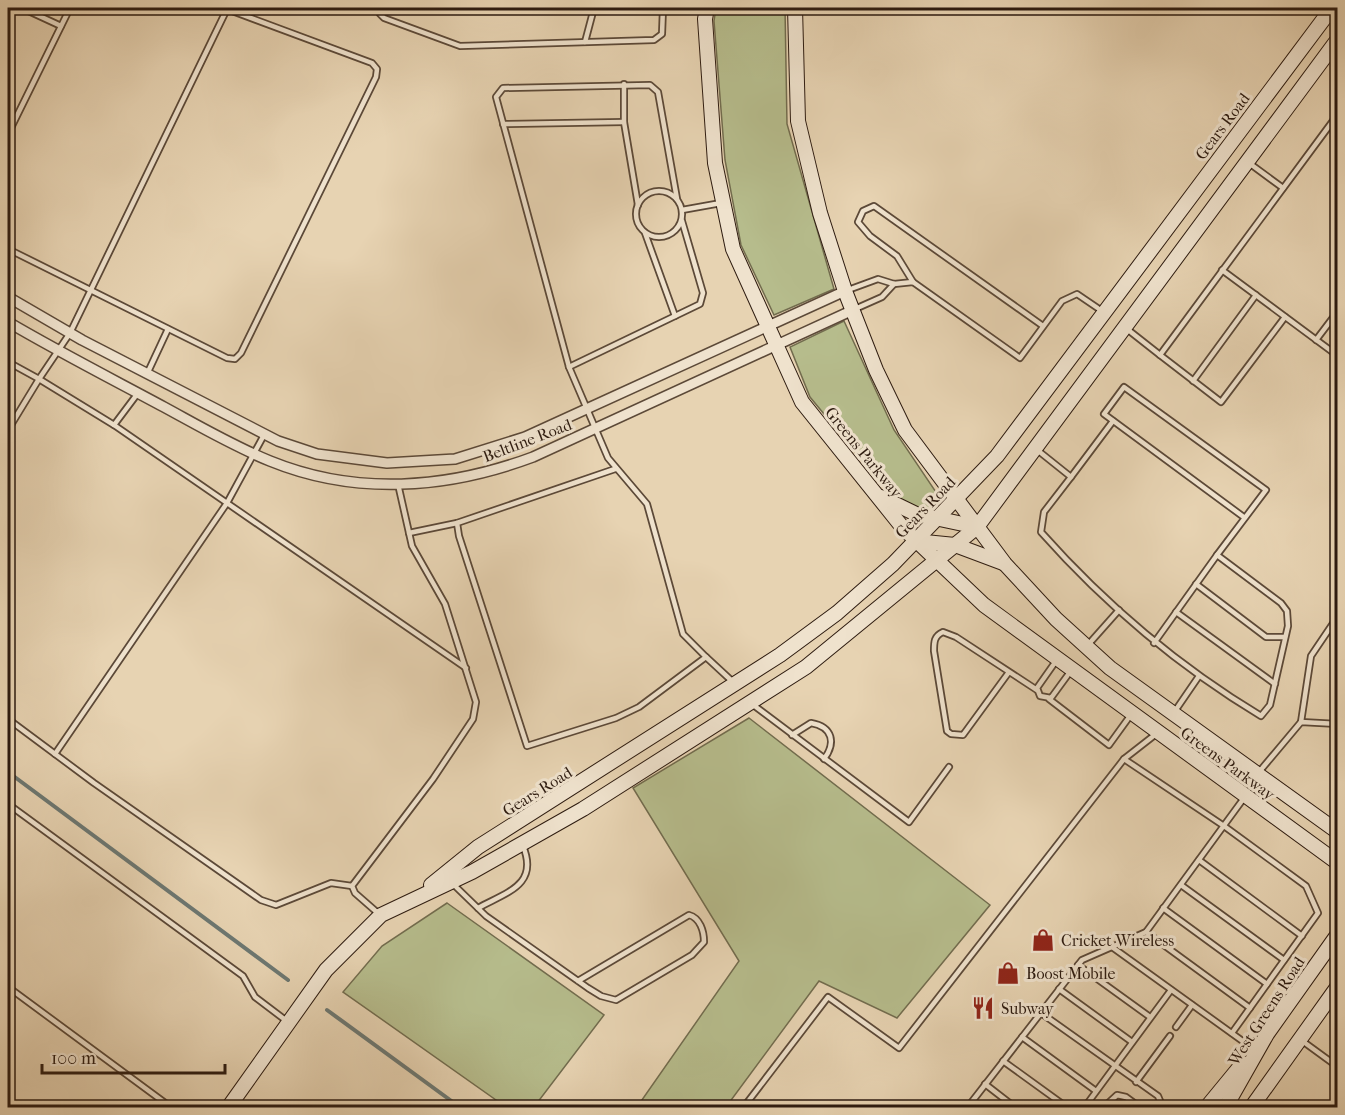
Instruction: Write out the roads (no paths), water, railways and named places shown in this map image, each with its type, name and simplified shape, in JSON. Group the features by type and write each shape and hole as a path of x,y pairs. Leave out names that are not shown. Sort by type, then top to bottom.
{"street":[{"name":"Greens Parkway","path":"707,8 705,19 716,164 733,249 802,402 915,541 984,605 1338,863"},
{"name":"Greens Parkway","path":"795,8 798,121 820,213 845,291 876,370 906,430 1005,564 1056,619 1110,668 1338,832"},
{"name":"Gears Road","path":"415,897 478,847 735,684 837,613 915,541 997,456 1332,8"},
{"name":"Gears Road","path":"228,1107 326,970 381,915 451,882 583,809 806,667 977,527 1338,39"},
{"path":"1227,147 1247,161"},
{"name":"Beltline Road","path":"8,297 70,333 264,435 317,454 348,460 422,462 455,459 490,450 525,437 845,291"},
{"name":"Beltline Road","path":"8,322 58,351 255,454 311,474 345,481 398,484 460,479 497,470 594,429 853,310"},
{"path":"1104,313 1125,328"},
{"path":"876,495 916,514 977,527"},
{"path":"915,541 955,545 1005,564"},
{"path":"735,684 750,702"},
{"path":"1158,733 1172,714"},
{"path":"1245,795 1257,774"},
{"path":"571,790 583,809"},
{"name":"West Greens Road","path":"1226,1107 1267,1034 1338,934"},
{"path":"1255,1104 1299,1038 1338,986"},
{"path":"1206,1107 1267,1034"}],"lane":[{"path":"22,8 61,26"},
{"path":"8,134 70,8"},
{"path":"8,249 89,290 227,358 235,359 241,353 376,77 377,69 372,63 225,8 89,290 70,333 8,430"},
{"path":"382,8 380,15 384,18 460,46 658,39 662,34 663,8"},
{"path":"585,42 594,8"},
{"path":"624,84 624,122 638,205 637,220 645,233 675,316"},
{"path":"569,367 700,304 703,293 682,221 682,210 677,199 658,92 650,85 502,88 496,97 569,367 594,429 615,469 647,504 683,634 735,684"},
{"path":"1160,355 1338,114"},
{"path":"503,124 624,122"},
{"path":"1247,161 1283,188"},
{"path":"638,205 648,194 656,191 671,194 677,199"},
{"path":"682,210 723,202"},
{"path":"1043,326 874,206 863,211 858,222 870,236 897,256 914,282 1020,358 1062,301 1077,294 1104,313"},
{"path":"645,233 659,238 666,237 678,228 682,221"},
{"path":"1222,270 1338,356"},
{"path":"845,291 878,279 894,284 914,282"},
{"path":"853,310 882,297 894,284"},
{"path":"1193,381 1256,296"},
{"path":"1316,340 1338,311"},
{"path":"1125,328 1221,402 1285,317"},
{"path":"147,374 168,329"},
{"path":"8,362 114,425 466,668"},
{"path":"1154,643 1266,490 1124,387 1104,414 1245,518"},
{"path":"114,425 138,393"},
{"path":"1113,421 1044,512 1041,532 1154,643 1199,676 1261,716 1270,705 1285,637 1287,611 1281,603 1217,555"},
{"path":"55,754 227,503 264,435"},
{"path":"1036,449 1071,477"},
{"path":"409,533 457,523 615,469"},
{"path":"352,886 433,779 473,719 476,702 445,604 412,546 398,484"},
{"path":"457,523 459,536 527,746 616,718 631,711 706,657"},
{"path":"1196,584 1266,636 1285,637"},
{"path":"1087,647 1119,610"},
{"path":"1176,612 1275,684"},
{"path":"1257,774 1301,722 1311,656 1338,616"},
{"path":"1009,672 963,735 951,734 947,731 934,651 934,642 943,632 956,637 1009,672 1036,690 1040,696 1049,699 1109,745 1133,712"},
{"path":"1036,690 1057,658"},
{"path":"1049,699 1072,669"},
{"path":"1172,714 1199,676"},
{"path":"750,702 909,822 949,767"},
{"path":"8,719 261,900 276,905 331,883 352,886"},
{"path":"1301,722 1337,723"},
{"path":"792,735 811,723 825,728 832,738 832,744 824,759"},
{"path":"743,1107 828,997 899,1048 1124,759 1158,733"},
{"path":"1124,759 1224,826 1306,886 1318,913 1232,1033"},
{"path":"967,1107 1082,960 1146,932 1245,795"},
{"path":"8,804 243,976 255,997 288,1022"},
{"path":"478,908 519,885 524,879 530,862 522,844"},
{"path":"1199,860 1302,936"},
{"path":"451,882 478,908 578,981 600,996 616,1000 623,998 700,949 704,942 703,931 697,919 689,915 578,981"},
{"path":"1181,885 1284,960"},
{"path":"352,886 355,893 381,915"},
{"path":"1164,908 1267,984"},
{"path":"1146,932 1250,1008"},
{"path":"1112,947 1255,1050"},
{"path":"1078,965 1150,1017"},
{"path":"8,987 165,1105 172,1107"},
{"path":"1059,989 1132,1042"},
{"path":"1084,1107 1171,990"},
{"path":"1176,1027 1192,1005"},
{"path":"1041,1013 1158,1096 1161,1103 1159,1107"},
{"path":"1136,1082 1170,1036"},
{"path":"1022,1037 1096,1091"},
{"path":"1299,1038 1338,1067"},
{"path":"1003,1061 1068,1107"},
{"path":"985,1084 1016,1107"},
{"path":"1103,1107 1117,1095 1126,1097 1141,1107"}],"waterway":[{"path":"8,772 288,980"},
{"path":"327,1010 461,1108"}],"place":[{"name":"Cricket Wireless","path":"1043,940"},
{"name":"Boost Mobile","path":"1008,973"},
{"name":"Subway","path":"983,1008"}]}
